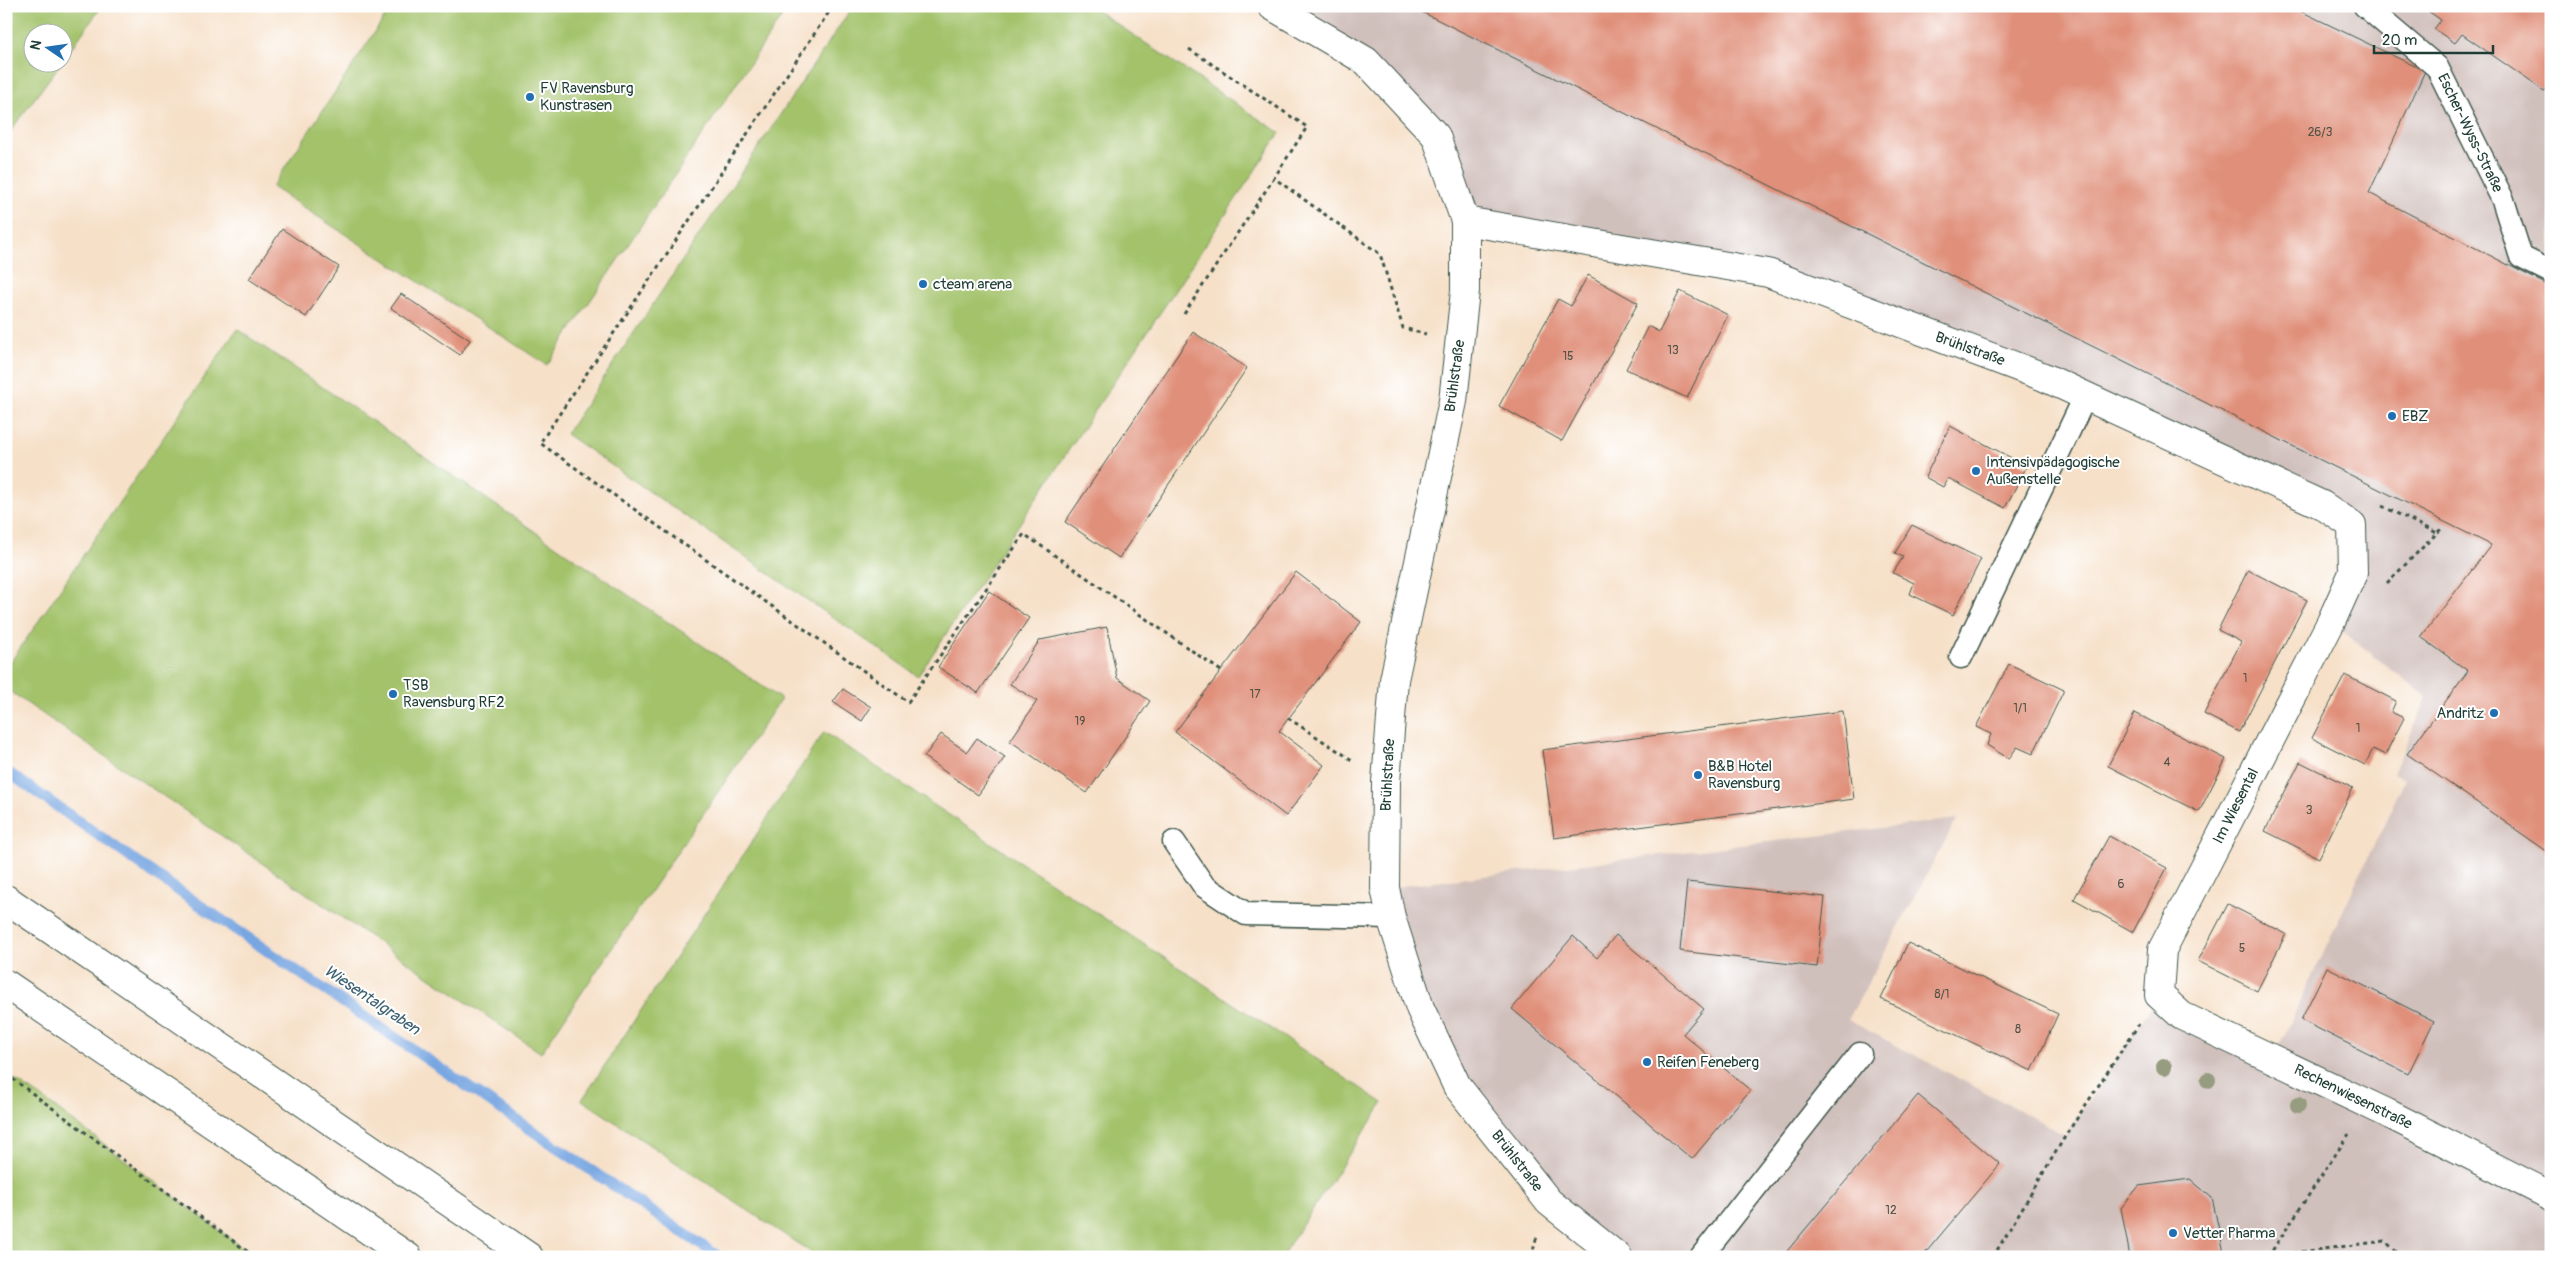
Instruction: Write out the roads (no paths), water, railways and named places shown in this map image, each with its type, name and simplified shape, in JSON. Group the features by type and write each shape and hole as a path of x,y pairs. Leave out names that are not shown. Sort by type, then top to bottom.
{"main road":[{"name":"Brühlstraße","path":"1272,6 1366,61 1436,136 1465,221 1465,291 1461,344 1453,401 1394,680 1386,782 1385,888 1391,917 1420,1008 1458,1086 1549,1202 1618,1257"},
{"name":"Brühlstraße","path":"1465,221 1768,273 2044,377 2322,505 2352,525 2353,573 2331,622"},
{"name":"Im Wiesental","path":"2158,995 2162,950 2331,622"},
{"path":"6,899 529,1257"},
{"path":"6,984 408,1257"},
{"name":"Rechenwiesenstraße","path":"2158,995 2182,1016 2369,1104 2551,1196"}],"lane":[{"name":"Escher-Wyss-Straße","path":"2365,6 2437,66 2503,200 2521,256 2551,272"},
{"path":"1961,657 2084,397"},
{"path":"1174,842 1204,886 1246,914 1391,917"},
{"path":"1701,1257 1860,1054"}],"waterway":[{"name":"Wiesentalgraben","path":"6,771 173,887 719,1257"}],"place":[{"name":"FV Ravensburg Kunstrasen","path":"530,97"},
{"name":"cteam arena","path":"923,284"},
{"name":"EBZ","path":"2392,416"},
{"name":"Intensivpädagogische Außenstelle","path":"1976,471"},
{"name":"TSB Ravensburg RF2","path":"393,694"},
{"name":"Andritz","path":"2494,713"},
{"name":"B&B Hotel Ravensburg","path":"1698,775"},
{"name":"Reifen Feneberg","path":"1647,1062"},
{"name":"Vetter Pharma","path":"2173,1233"}]}
